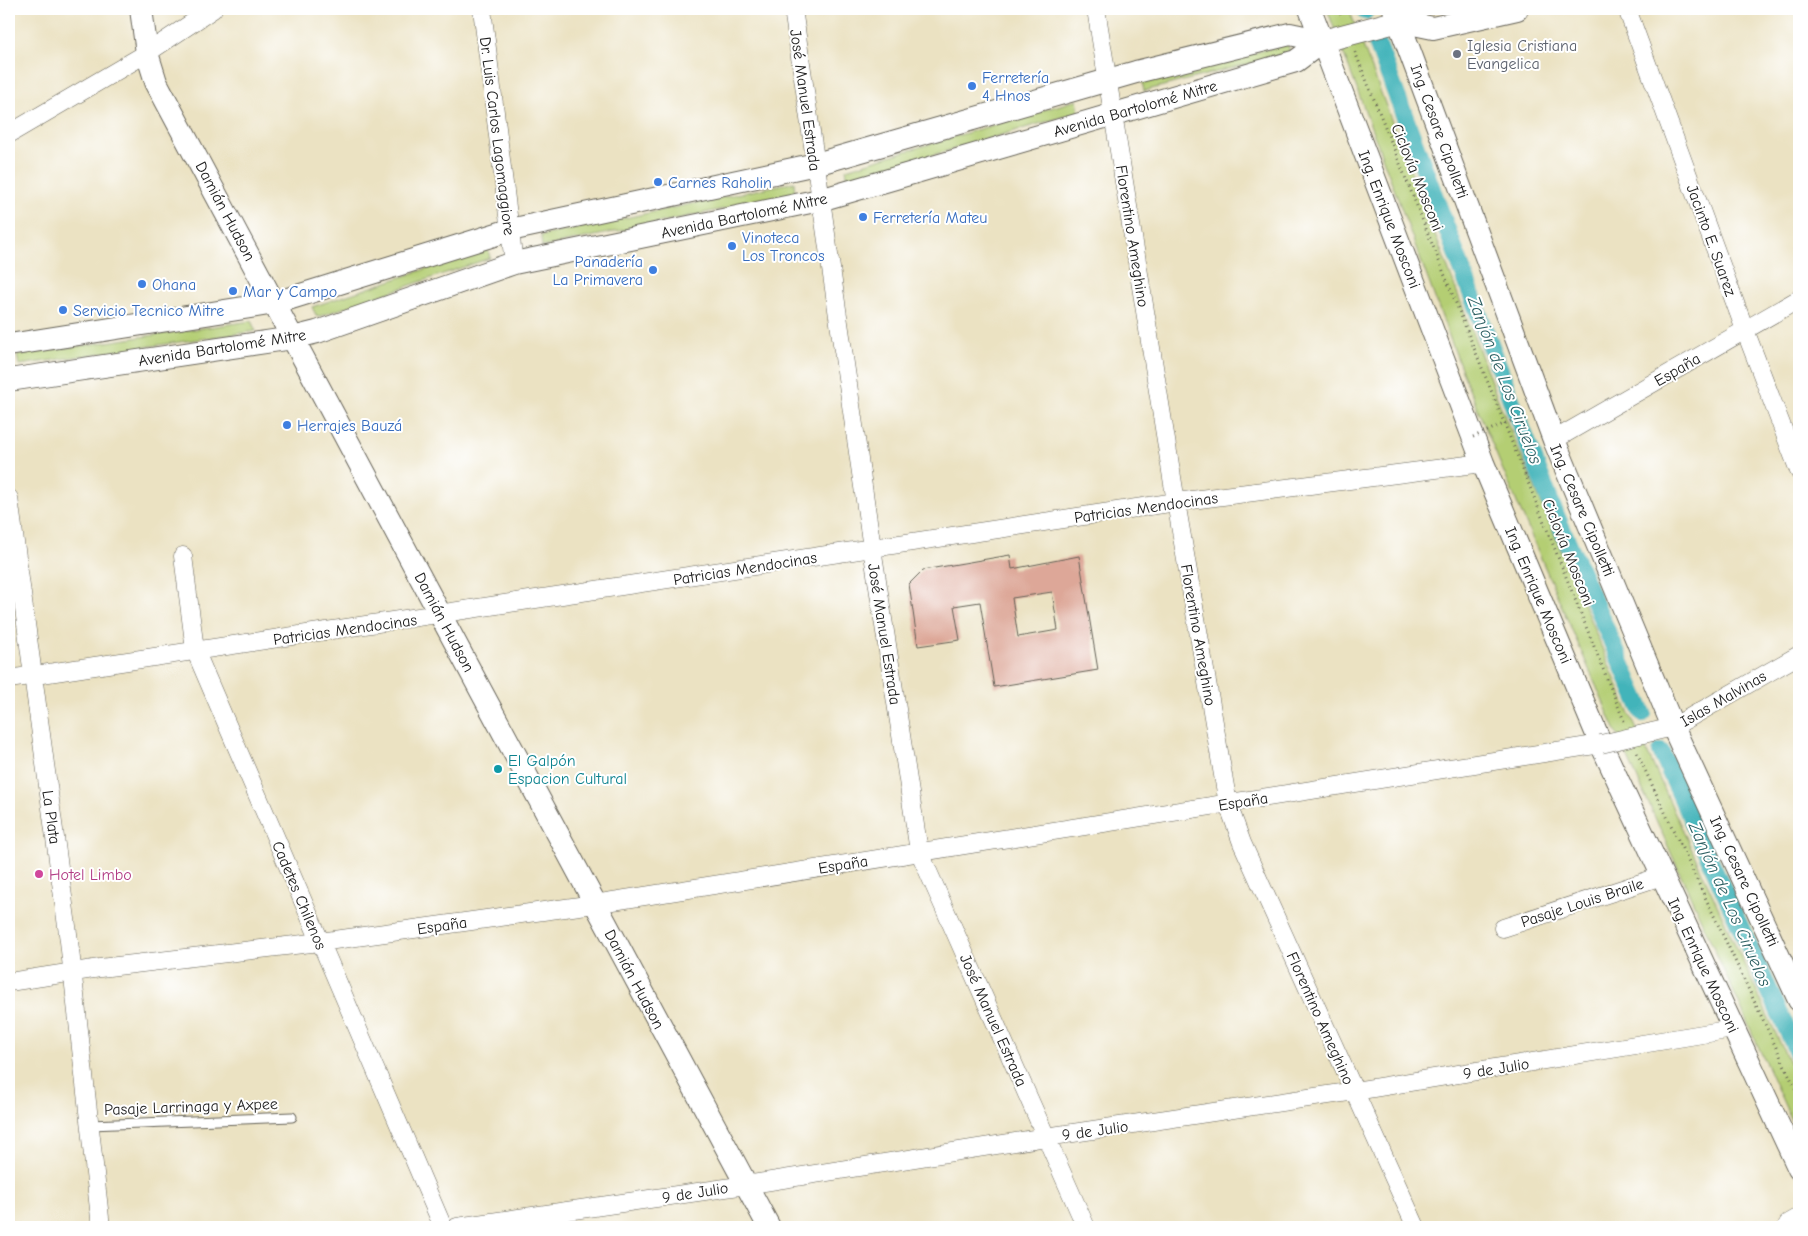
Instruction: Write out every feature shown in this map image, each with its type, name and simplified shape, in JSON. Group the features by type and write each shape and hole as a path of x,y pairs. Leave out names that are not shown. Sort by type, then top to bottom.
{"main road":[{"path":"1792,1227 1799,1223"}],"street":[{"name":"Damián Hudson","path":"141,9 147,53 156,82 594,904 769,1227"},
{"path":"9,134 147,53 213,9"},
{"name":"Dr. Luis Carlos Lagomaggiore","path":"482,9 514,263"},
{"name":"José Manuel Estrada","path":"793,9 872,548 919,851 1086,1227"},
{"name":"Florentino Ameghino","path":"1096,9 1176,502 1228,804 1242,843 1416,1227"},
{"name":"Ing. Enrique Mosconi","path":"1310,9 1483,463 1601,744 1799,1169"},
{"name":"Avenida Bartolomé Mitre","path":"9,380 293,338 317,332 514,263 820,200 1296,61 1323,42 1403,13 1433,28 1517,9"},
{"name":"Jacinto E. Suarez","path":"1627,9 1799,471"},
{"name":"Ing. Cesare Cipolletti","path":"1403,13 1554,440 1673,727 1799,1000"},
{"name":"Avenida Bartolomé Mitre","path":"9,345 275,303 510,230 816,164 1108,79 1290,34 1323,42"},
{"name":"España","path":"1554,440 1799,298"},
{"name":"Patricias Mendocinas","path":"9,679 441,615 1176,502 1483,463"},
{"name":"La Plata","path":"9,498 73,972 101,1227"},
{"name":"Cadetes Chilenos","path":"183,556 196,650 442,1227"},
{"name":"Islas Malvinas","path":"1673,727 1799,655"},
{"name":"España","path":"9,982 594,904 1601,744 1673,727"},
{"name":"Pasaje Louis Braile","path":"1503,928 1662,876"},
{"name":"9 de Julio","path":"457,1227 574,1219 746,1185 1046,1137 1355,1091 1733,1029"}],"lane":[{"name":"Pasaje Larrinaga y Axpee","path":"90,1125 292,1116"}],"path":[{"name":"Ciclovía Mosconi","path":"1339,9 1503,424 1625,723"},
{"path":"1473,437 1518,418"},
{"path":"1636,750 1799,1096"}],"green space":[{"path":"1327,9 1349,9 1502,410 1628,710 1799,1084 1799,1137 1607,711 1502,468 1464,376"},
{"path":"1288,44 1290,53 1144,91 1142,81"},
{"path":"1077,100 1079,112 848,180 846,169"},
{"path":"794,182 795,194 542,247 541,236"},
{"path":"488,248 490,258 317,317 312,307"},
{"path":"251,321 256,331 19,365 17,355"}],"building":[{"path":"1010,555 1012,569 1079,556 1098,670 994,687 980,602 954,606 960,640 918,646 909,584 923,570","holes":["1052,592 1058,630 1018,637 1012,598"]}],"waterway":[{"name":"Zanjón de Los Ciruelos","path":"1377,43 1552,506 1643,713"},
{"name":"Zanjón de Los Ciruelos","path":"1661,752 1799,1056"}],"place":[{"name":"Iglesia Cristiana Evangelica","path":"1457,54"},
{"name":"Ferretería 4 Hnos","path":"972,86"},
{"name":"Carnes Raholin","path":"658,182"},
{"name":"Ferretería Mateu","path":"863,217"},
{"name":"Vinoteca Los Troncos","path":"732,246"},
{"name":"Panadería La Primavera","path":"653,270"},
{"name":"Ohana","path":"142,284"},
{"name":"Mar y Campo","path":"233,291"},
{"name":"Servicio Tecnico Mitre","path":"63,310"},
{"name":"Herrajes Bauzá","path":"287,425"},
{"name":"El Galpón Espacion Cultural","path":"498,769"},
{"name":"Hotel Limbo","path":"39,874"}]}
